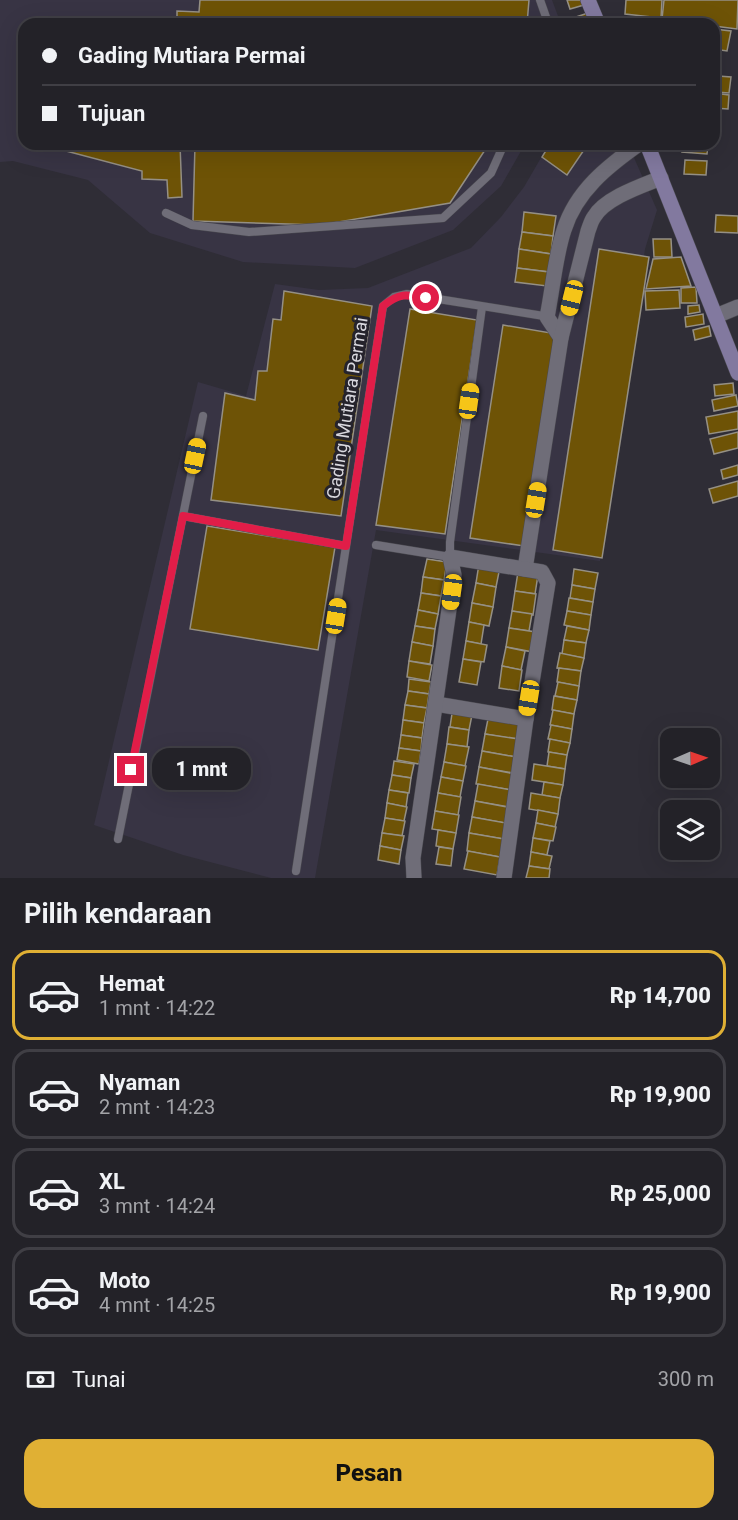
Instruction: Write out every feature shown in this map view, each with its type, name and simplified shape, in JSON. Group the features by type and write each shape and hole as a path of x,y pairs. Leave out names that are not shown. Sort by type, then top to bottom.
{"main road":[{"path":"588,0 596,18"},
{"path":"649,150 738,373"}],"street":[{"path":"561,338 547,317 564,230 576,203 592,181 630,150"},
{"path":"525,569 561,338 588,231 593,217 601,209 632,189 661,178"},
{"path":"576,203 593,217"},
{"path":"716,316 737,309"},
{"path":"414,878 413,858 454,575 450,557 542,572 548,583 504,878"},
{"path":"436,704 526,719"}],"lane":[{"path":"540,0 546,18"},
{"path":"166,213 192,225 249,232 443,218 491,173 501,150"},
{"name":"Gading Mutiara Permai","path":"346,546 383,306 394,297 407,294 566,321"},
{"path":"376,545 450,557 450,542 482,307"},
{"path":"118,839 203,416"},
{"path":"183,516 346,546 296,871"}],"shaded area":[{"path":"0,0 552,0 559,18 18,18 18,150 522,150 501,186 453,230 355,268 243,262 150,233 88,180 13,161 0,162"},
{"path":"546,150 631,150 657,210 645,249 600,561 376,530 315,878 271,878 183,855 94,825 198,382 246,396 275,284 319,290 368,288 471,248 501,217 524,187"}],"building":[{"path":"200,0 529,0 528,18 177,18 177,11 199,12"},
{"path":"567,0 582,0 584,5 570,9"},
{"path":"626,0 662,0 661,18 625,14"},
{"path":"664,0 738,0 737,29 720,27 720,18 662,18"},
{"path":"588,13 589,18 573,18"},
{"path":"720,30 731,31 727,51 720,50"},
{"path":"720,76 731,77 729,93 720,92"},
{"path":"720,94 729,95 728,109 720,108"},
{"path":"62,150 180,150 182,197 168,198 167,180 142,179 142,171"},
{"path":"195,150 485,150 450,203 321,225 193,221"},
{"path":"546,150 584,150 567,175 542,157"},
{"path":"682,150 707,150 707,154 682,152"},
{"path":"685,160 707,161 706,175 684,174"},
{"path":"524,212 556,216 553,236 522,232"},
{"path":"716,215 738,216 738,233 715,232"},
{"path":"522,232 553,236 551,254 519,249"},
{"path":"653,239 671,239 672,257 654,257"},
{"path":"519,249 551,254 549,272 517,268"},
{"path":"599,249 649,257 602,558 553,550"},
{"path":"681,257 691,286 646,289 653,259"},
{"path":"517,268 549,272 547,286 515,282"},
{"path":"696,287 697,303 681,303 681,288"},
{"path":"679,290 680,308 646,310 645,291"},
{"path":"284,291 372,306 341,516 211,500 225,393 255,400 258,371 267,371 273,319 281,320"},
{"path":"699,305 700,312 688,314 688,306"},
{"path":"410,309 477,320 445,534 376,525"},
{"path":"703,314 704,324 686,327 685,317"},
{"path":"503,325 557,334 524,546 470,538"},
{"path":"709,326 711,336 695,340 693,330"},
{"path":"733,383 734,394 715,396 714,385"},
{"path":"736,395 738,406 714,411 712,400"},
{"path":"738,411 738,429 709,434 706,417"},
{"path":"738,432 738,448 714,454 710,439"},
{"path":"738,465 738,475 723,479 721,470"},
{"path":"738,481 738,496 713,503 709,489"},
{"path":"207,526 335,547 318,650 190,629"},
{"path":"427,559 447,562 444,580 423,577"},
{"path":"479,564 500,567 496,587 476,583"},
{"path":"574,569 598,573 595,589 572,585"},
{"path":"518,572 538,575 535,594 515,591"},
{"path":"423,577 444,580 441,596 421,593"},
{"path":"476,583 496,587 493,607 472,603"},
{"path":"572,585 595,589 593,602 570,598"},
{"path":"515,591 536,594 533,615 512,611"},
{"path":"421,593 441,596 438,614 418,610"},
{"path":"569,598 593,602 591,615 567,611"},
{"path":"472,603 493,607 489,626 469,622"},
{"path":"418,610 438,614 435,629 415,626"},
{"path":"512,611 532,614 529,631 509,628"},
{"path":"567,611 591,615 589,630 564,625"},
{"path":"469,622 484,625 481,644 466,641"},
{"path":"415,626 435,629 433,646 412,642"},
{"path":"567,626 589,630 586,643 564,640"},
{"path":"509,628 536,632 533,652 506,647"},
{"path":"564,640 586,643 584,658 562,654"},
{"path":"466,641 487,645 484,662 463,659"},
{"path":"412,642 433,646 430,664 409,661"},
{"path":"506,647 525,651 521,670 502,666"},
{"path":"560,653 584,658 581,671 557,668"},
{"path":"463,659 481,662 477,685 459,682"},
{"path":"409,661 432,665 429,681 407,677"},
{"path":"502,666 522,670 519,691 499,688"},
{"path":"559,668 581,671 579,686 557,682"},
{"path":"409,679 431,682 429,694 408,691"},
{"path":"558,682 579,686 577,700 555,696"},
{"path":"408,691 429,694 427,708 405,705"},
{"path":"554,696 577,700 574,714 552,710"},
{"path":"405,705 427,708 424,723 403,720"},
{"path":"453,707 473,710 469,730 450,727"},
{"path":"553,710 574,714 572,729 550,725"},
{"path":"488,719 523,724 520,740 485,734"},
{"path":"403,720 424,723 422,738 401,735"},
{"path":"551,725 572,729 570,743 548,739"},
{"path":"449,727 469,730 467,747 447,744"},
{"path":"485,734 519,739 516,757 482,751"},
{"path":"401,735 422,738 421,751 399,748"},
{"path":"550,739 570,743 567,755 548,752"},
{"path":"447,744 469,747 465,766 444,762"},
{"path":"399,748 421,751 419,764 397,760"},
{"path":"482,751 516,757 513,773 479,767"},
{"path":"549,752 567,755 565,769 547,766"},
{"path":"394,761 414,764 411,778 392,775"},
{"path":"444,762 466,766 463,781 441,777"},
{"path":"534,764 565,769 563,785 532,780"},
{"path":"479,767 515,774 512,790 476,784"},
{"path":"392,775 411,778 409,793 389,790"},
{"path":"441,777 463,781 460,797 438,793"},
{"path":"544,782 563,785 560,798 542,795"},
{"path":"478,784 512,790 509,807 475,801"},
{"path":"389,790 408,793 406,807 387,803"},
{"path":"438,793 461,797 458,815 435,811"},
{"path":"531,793 560,798 558,814 529,809"},
{"path":"475,801 507,807 505,823 472,817"},
{"path":"387,803 407,807 404,821 385,818"},
{"path":"538,810 558,814 555,827 536,823"},
{"path":"435,811 459,815 456,833 432,829"},
{"path":"472,817 506,823 504,839 469,833"},
{"path":"385,818 405,821 402,836 382,833"},
{"path":"536,823 556,827 553,841 533,838"},
{"path":"438,830 456,833 453,849 436,846"},
{"path":"382,833 404,836 401,850 380,846"},
{"path":"469,833 504,839 500,857 467,851"},
{"path":"533,838 550,841 547,855 531,852"},
{"path":"380,846 401,850 399,864 378,860"},
{"path":"439,847 453,849 451,866 436,864"},
{"path":"468,851 500,857 497,875 464,869"},
{"path":"531,852 552,856 549,869 529,866"},
{"path":"529,866 550,869 549,878 526,878"}],"route":[{"path":"131,770 183,516 346,546 375,344 383,306 394,297 407,294 426,298"}]}
